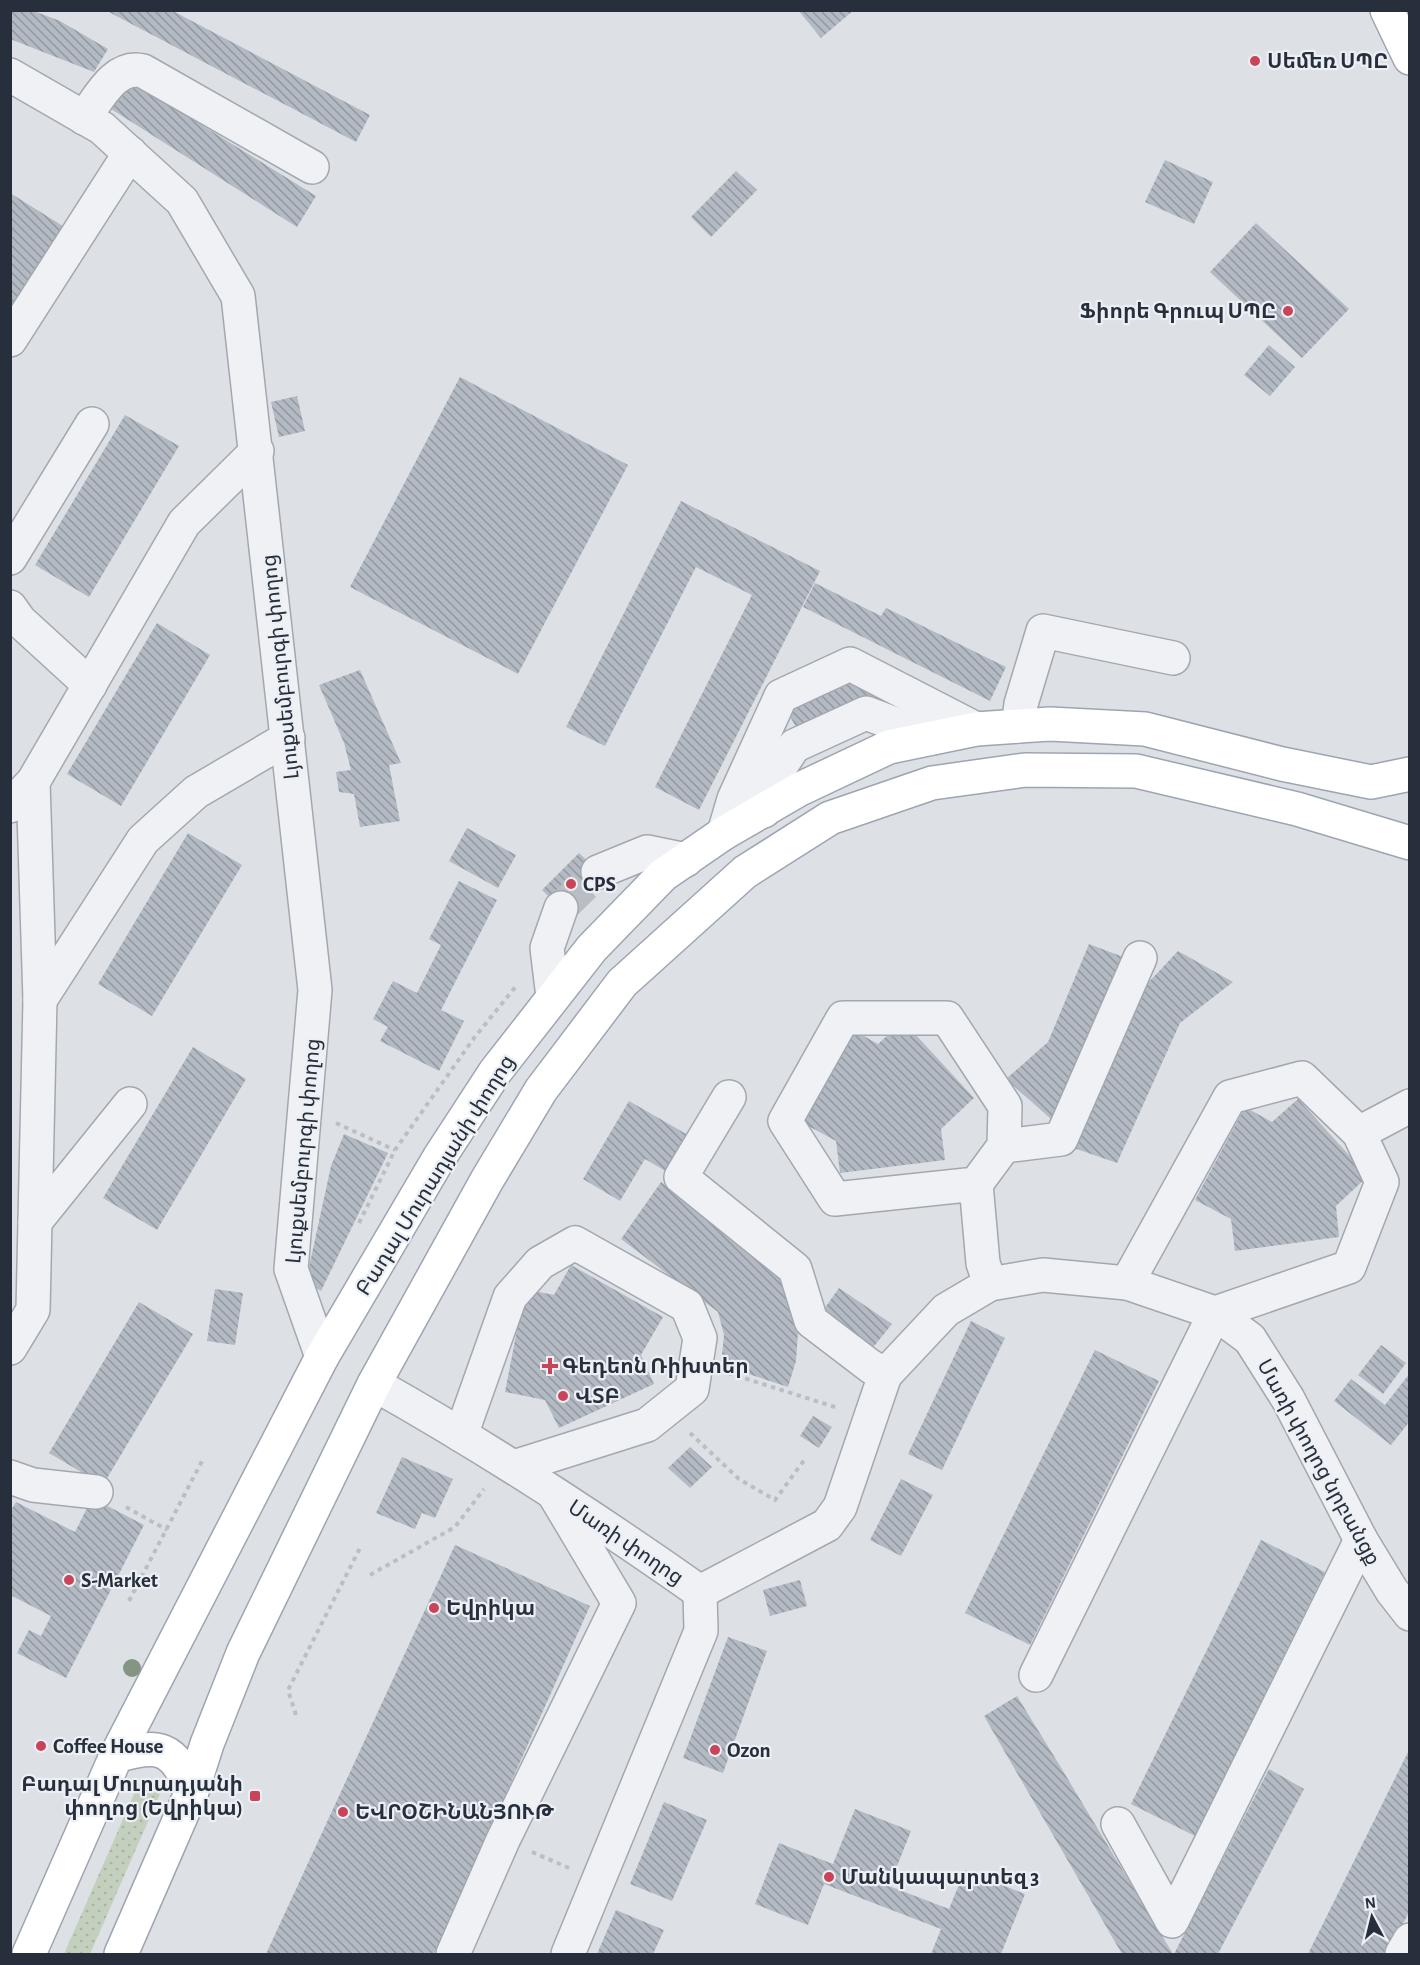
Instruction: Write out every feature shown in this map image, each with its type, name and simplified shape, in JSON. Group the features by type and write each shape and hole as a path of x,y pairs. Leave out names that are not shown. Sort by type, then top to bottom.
{"main road":[{"path":"1387,10 1410,58"},
{"name":"Բադալ Մուրադյանի փողոց","path":"29,1954 116,1756 322,1357 440,1158 495,1072 592,948 663,875 724,833 800,789 889,747 976,729 1050,724 1145,729 1282,764 1371,782 1410,774"},
{"path":"121,1954 192,1791 207,1744 243,1653 374,1384 487,1180 541,1090 622,983 745,872 830,818 932,783 1025,770 1136,771 1297,809 1410,843"},
{"path":"116,1756 140,1749 165,1751 182,1767 192,1791"}],"street":[{"path":"84,118 117,74 133,68 143,71 312,167"},
{"name":"Լյուքսեմբուրգի փողոց","path":"10,75 102,128 182,201 238,296 315,990 291,1269 322,1357"},
{"path":"10,340 130,153"},
{"path":"10,558 92,424"},
{"path":"10,806 33,782 184,523 257,452"},
{"path":"10,607 20,621 90,685"},
{"path":"1018,726 1021,704 1043,631 1173,658"},
{"path":"724,833 734,799 781,696 850,664 976,729"},
{"path":"40,1000 143,840 196,792 288,738"},
{"path":"10,1348 33,1310 40,1000 33,782"},
{"path":"598,872 647,852 686,860"},
{"path":"554,997 547,948 561,908"},
{"path":"1004,1146 1061,1139 1140,958"},
{"path":"976,1184 835,1199 785,1121 843,1018 947,1018 1005,1106 1004,1146 976,1184 983,1263 990,1284"},
{"path":"1036,1676 1215,1313 1348,1267 1382,1182 1359,1133 1302,1078 1230,1097 1127,1283"},
{"path":"729,1096 681,1177 795,1269 811,1321 885,1375"},
{"path":"35,1222 130,1104"},
{"path":"1359,1133 1410,1106"},
{"path":"461,1435 510,1297 540,1263 575,1243 687,1306 700,1338 692,1389 647,1425 510,1464"},
{"name":"Մառի փողոց նրբանցք","path":"700,1592 827,1525 840,1508 885,1375 946,1310 990,1284 1043,1275 1127,1283 1215,1313 1250,1339 1276,1379 1361,1540 1404,1595"},
{"name":"Մառի փողոց","path":"374,1384 510,1464 606,1526 700,1592 701,1631 568,1954"},
{"path":"10,1477 33,1485 96,1492"},
{"path":"453,1954 503,1840 618,1603 554,1494"},
{"path":"1118,1824 1172,1921 1361,1540"},
{"path":"1402,1954 1410,1940"}],"path":[{"path":"333,1121 395,1150 355,1231"},
{"path":"696,1363 843,1409"},
{"path":"698,1439 739,1479 775,1500 805,1459"},
{"path":"129,1601 202,1461"},
{"path":"370,1575 455,1527 510,1464"},
{"path":"96,1492 167,1530"},
{"path":"296,1715 288,1690 360,1548"}],"green space":[{"path":"138,1785 160,1794 90,1954 64,1954"}],"building":[{"path":"10,10 31,10 60,21 108,49 94,72 10,39"},
{"path":"105,10 171,10 370,115 356,142"},
{"path":"798,10 854,10 821,38"},
{"path":"127,79 316,196 297,227 108,107"},
{"path":"1165,160 1213,182 1194,224 1145,202"},
{"path":"736,171 757,190 711,237 691,217"},
{"path":"10,193 66,228 10,316"},
{"path":"1256,223 1349,309 1302,358 1210,272"},
{"path":"1269,345 1295,367 1270,396 1244,375"},
{"path":"460,377 628,465 518,674 350,587"},
{"path":"297,396 305,431 279,437 271,402"},
{"path":"125,415 179,446 89,597 35,565"},
{"path":"681,501 820,571 699,810 655,787 752,595 696,567 605,746 566,727"},
{"path":"815,583 881,616 886,608 1006,667 990,701 803,607"},
{"path":"157,623 210,655 121,806 67,774"},
{"path":"360,670 401,763 389,765 400,821 360,827 354,794 339,792 336,772 351,770 344,743 319,685"},
{"path":"863,671 878,698 804,741 788,713"},
{"path":"467,828 516,855 498,888 449,861"},
{"path":"188,833 242,865 152,1016 98,984"},
{"path":"579,853 601,874 565,912 542,890"},
{"path":"459,881 497,900 441,1010 464,1021 439,1071 380,1041 388,1027 373,1019 393,981 417,993 441,945 429,939"},
{"path":"1089,944 1126,958 1051,1119 1006,1079 1048,1042"},
{"path":"1178,951 1233,982 1180,1023 1117,1163 1068,1146 1132,1000"},
{"path":"903,1021 974,1098 941,1129 945,1160 840,1173 836,1141 801,1122 851,1029 878,1044"},
{"path":"193,1047 246,1079 157,1230 103,1198"},
{"path":"1298,1099 1368,1176 1336,1206 1339,1237 1235,1251 1231,1219 1195,1200 1245,1107 1272,1122"},
{"path":"629,1101 688,1135 667,1172 645,1159 620,1201 583,1179"},
{"path":"344,1134 388,1153 321,1291 306,1281 331,1166"},
{"path":"661,1182 762,1257 787,1285 794,1302 798,1332 796,1361 788,1387 721,1365 724,1335 718,1312 621,1239"},
{"path":"571,1265 663,1317 641,1355 654,1384 559,1428 545,1400 505,1392 525,1289 554,1295"},
{"path":"839,1288 892,1324 871,1350 819,1316"},
{"path":"215,1289 243,1293 235,1345 207,1341"},
{"path":"139,1302 193,1334 103,1485 49,1453"},
{"path":"971,1321 1005,1338 942,1470 908,1454"},
{"path":"1381,1345 1406,1363 1383,1394 1358,1375"},
{"path":"1095,1350 1159,1381 1030,1645 965,1613"},
{"path":"1410,1373 1410,1421 1391,1445 1334,1401 1351,1379 1385,1405"},
{"path":"813,1416 832,1427 819,1448 800,1436"},
{"path":"690,1447 712,1467 690,1488 668,1468"},
{"path":"402,1457 453,1479 435,1518 422,1513 415,1529 376,1513"},
{"path":"901,1479 933,1495 901,1556 870,1540"},
{"path":"92,1498 144,1525 66,1678 17,1653 29,1630 41,1636 51,1616 10,1595 10,1512 16,1502 75,1532"},
{"path":"1261,1540 1325,1572 1195,1836 1131,1804"},
{"path":"455,1545 590,1606 434,1954 266,1954"},
{"path":"800,1580 807,1606 770,1616 763,1590"},
{"path":"728,1637 767,1651 723,1773 683,1758"},
{"path":"1017,1696 1173,1954 1122,1954 984,1716"},
{"path":"1410,1748 1410,1910 1388,1954 1308,1954"},
{"path":"1269,1769 1304,1789 1218,1954 1174,1954"},
{"path":"664,1802 707,1820 672,1901 630,1884"},
{"name":"Մանկապարտեզ 3","path":"855,1809 911,1831 889,1886 949,1909 965,1870 1025,1894 1001,1954 931,1954 941,1929 824,1884 808,1925 755,1904 779,1843 833,1864"},
{"path":"616,1910 664,1930 653,1954 597,1954"}],"tunnel":[{"path":"561,908 598,872"}],"place":[{"name":"Սեմեռ ՍՊԸ","path":"1255,61"},
{"name":"Ֆիորե Գրուպ ՍՊԸ","path":"1288,311"},
{"name":"CPS","path":"571,884"},
{"name":"Գեդեոն Ռիխտեր","path":"550,1366"},
{"name":"ՎՏԲ","path":"563,1396"},
{"name":"S-Market","path":"69,1580"},
{"name":"Եվրիկա","path":"434,1608"},
{"name":"Coffee House","path":"41,1746"},
{"name":"Ozon","path":"715,1750"},
{"name":"Բադալ Մուրադյանի փողոց (Եվրիկա)","path":"255,1796"},
{"name":"ԵՎՐՕՇԻՆԱՆՅՈՒԹ","path":"343,1812"},
{"name":"Մանկապարտեզ 3","path":"829,1877"}]}
